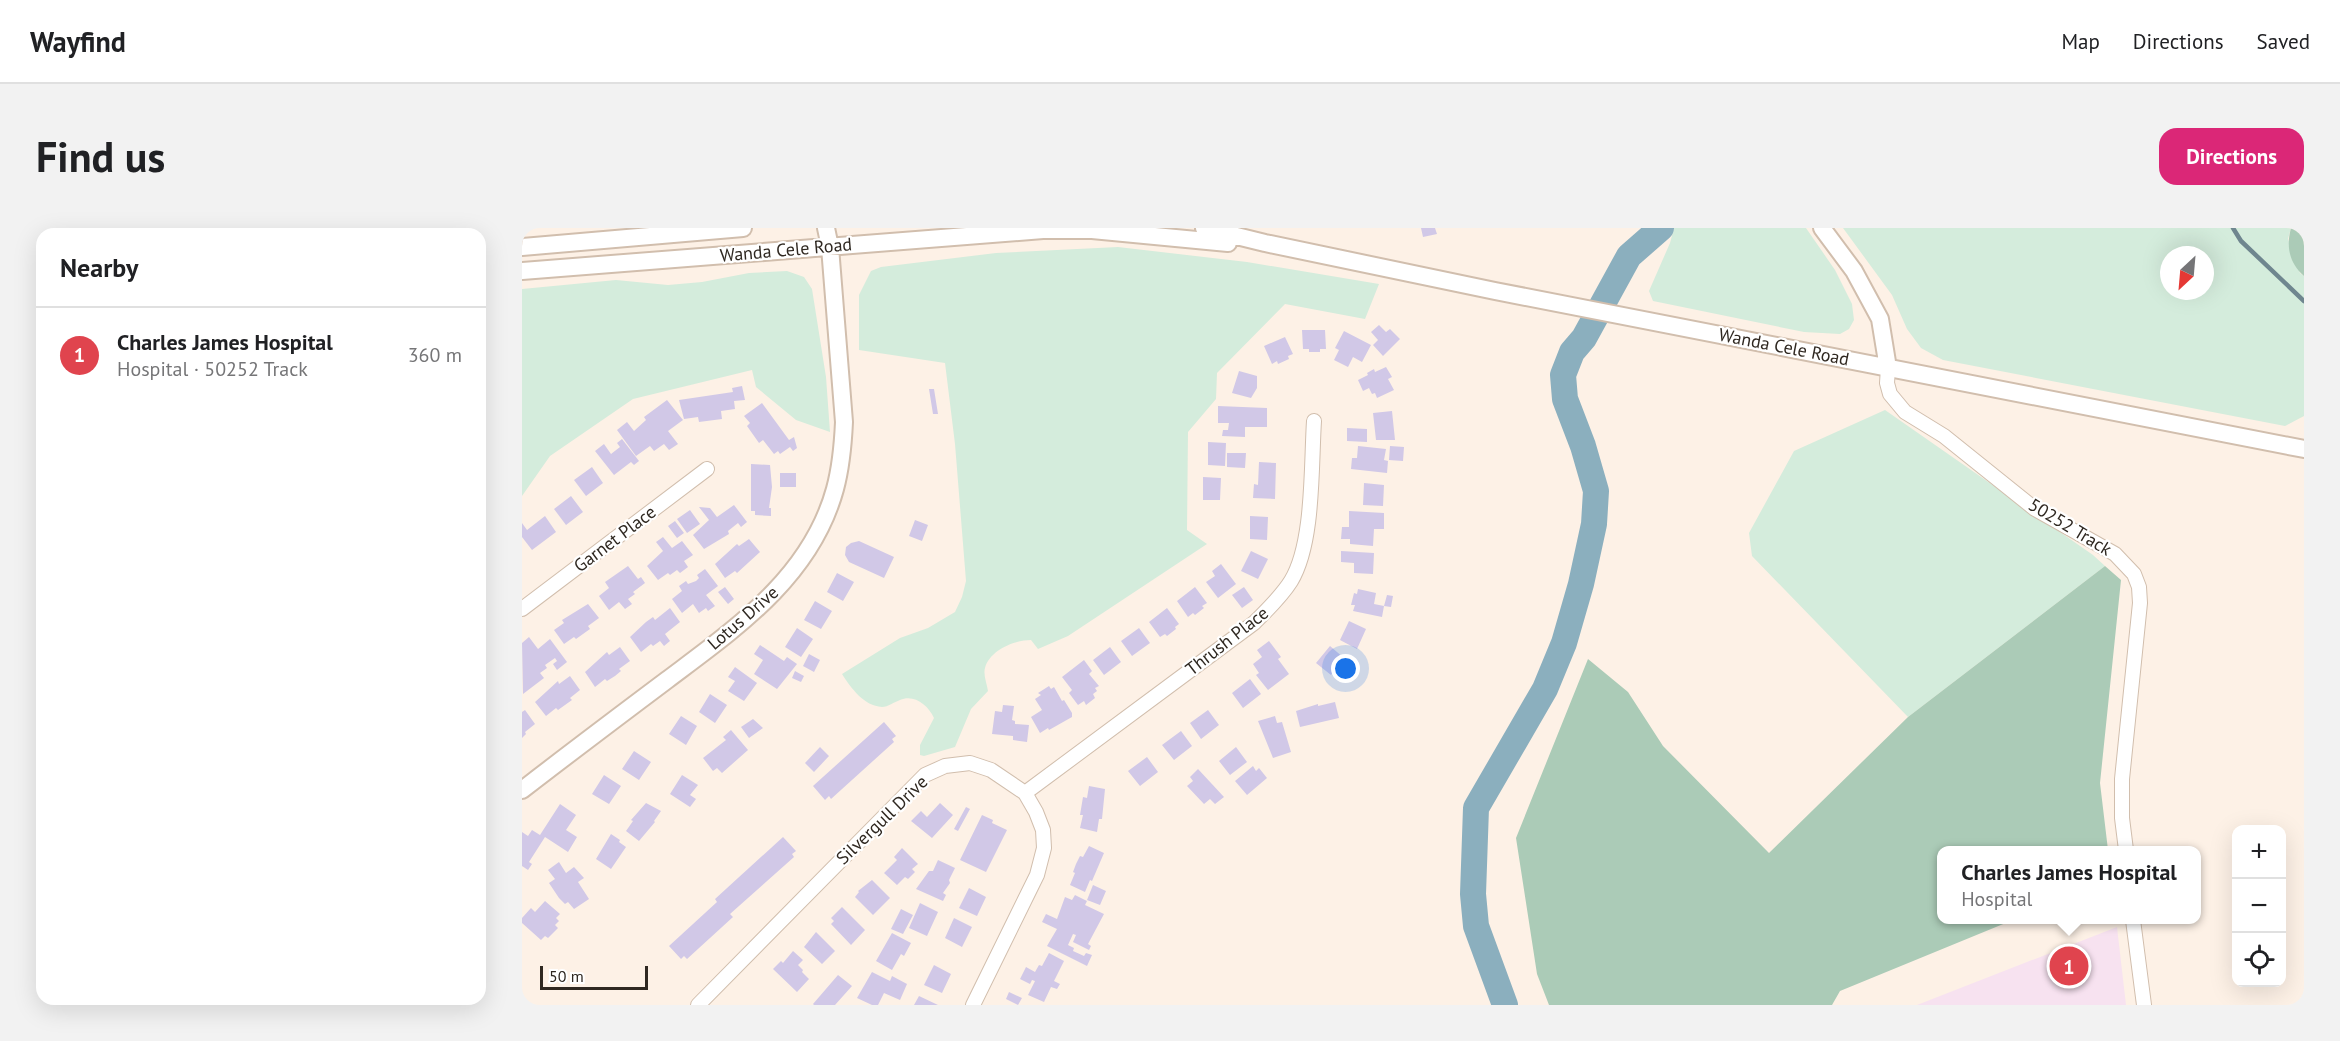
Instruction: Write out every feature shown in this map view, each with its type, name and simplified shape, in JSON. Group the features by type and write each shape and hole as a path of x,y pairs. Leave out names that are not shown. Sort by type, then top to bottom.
{"street":[{"name":"Wanda Cele Road","path":"522,247 744,228"},
{"name":"Lotus Drive","path":"522,790 749,617 787,579 808,550 835,490 844,422 830,247 826,228"},
{"name":"Wanda Cele Road","path":"1204,228 1495,291 2304,449"},
{"path":"1822,228 1854,271 1880,319 1888,368"},
{"name":"Wanda Cele Road","path":"522,272 1043,230 1092,230 1229,243 1265,243"},
{"name":"50252 Track","path":"1888,368 1887,383 1890,394 1905,412 1944,436 2035,509 2115,554 2134,574 2139,587 2140,603 2122,779 2122,818 2126,846"},
{"name":"Thrush Place","path":"1025,794 1254,623 1278,599 1292,580 1306,543 1314,421"},
{"name":"Garnet Place","path":"522,609 707,469"},
{"name":"Silvergull Drive","path":"698,1005 925,775 945,766 970,763 991,770 1025,794 1036,812 1042,830 1044,848 1037,874 973,1005"},
{"path":"2134,924 2144,1005"}],"shaded area":[{"path":"2117,927 2126,1005 1917,1005"}],"green space":[{"path":"1674,228 1806,228 1835,270 1852,304 1854,320 1849,329 1840,334 1804,332 1653,301 1649,291 1670,243"},
{"path":"1843,228 2291,228 2288,239 2300,273 2304,276 2304,416 2285,426 1943,360 1921,348 1907,329 1892,295"},
{"path":"2291,228 2304,228 2304,276 2295,266 2290,254"},
{"path":"1118,247 1247,262 1379,284 1365,319 1285,304 1217,373 1216,399 1188,432 1187,530 1207,544 1068,636 1038,649 1031,640 1011,644 998,651 985,668 988,691 971,709 955,747 924,756 920,755 920,745 934,718 928,709 920,702 910,698 884,707 875,706 864,700 842,674 900,638 928,628 955,612 962,597 966,581 955,444 945,363 859,350 859,295 871,271 881,267 996,253"},
{"path":"787,271 804,277 812,289 826,377 830,432 796,420 756,387 752,370 633,399 550,456 522,496 522,289 616,280 668,285 702,282 749,273"},
{"path":"1885,410 2093,555 2105,566 1908,717 1752,556 1749,533 1794,451"},
{"path":"2105,566 2121,580 2100,783 2108,846 1937,846 1937,924 2003,924 1840,991 1832,1005 1549,1005 1537,974 1516,838 1588,659 1628,692 1663,746 1769,853 1908,717"}],"building":[{"path":"1421,228 1435,228 1437,234 1423,237"},
{"path":"1379,325 1386,332 1390,329 1400,339 1383,356 1373,345 1378,340 1371,332"},
{"path":"1302,330 1325,330 1326,349 1320,349 1320,352 1309,352 1309,349 1303,349"},
{"path":"1344,331 1371,345 1362,362 1353,357 1348,367 1334,360 1339,350 1335,348"},
{"path":"1285,337 1293,354 1288,356 1289,359 1272,364 1264,346"},
{"path":"1386,367 1392,377 1388,379 1394,390 1377,398 1369,388 1363,391 1358,380 1374,369 1375,372"},
{"path":"1239,371 1257,376 1257,388 1251,398 1232,393"},
{"path":"742,386 745,400 734,401 735,409 721,411 722,419 699,422 698,417 684,419 679,400 733,392 732,388"},
{"path":"929,389 934,389 938,414 933,414"},
{"path":"667,400 683,420 668,431 678,444 669,450 664,444 654,451 650,446 636,456 617,430 627,422 634,431 646,420 644,417"},
{"path":"762,403 789,440 794,437 797,448 793,451 790,447 780,454 778,451 774,454 763,440 759,443 747,426 750,423 744,416"},
{"path":"1218,406 1267,408 1267,427 1245,427 1245,437 1222,436 1223,430 1228,430 1229,423 1218,423"},
{"path":"1392,411 1395,440 1376,440 1373,413"},
{"path":"1347,428 1367,429 1367,442 1347,441"},
{"path":"622,439 639,461 634,465 631,462 614,475 595,451 604,444 611,454 620,447 617,443"},
{"path":"1208,442 1226,443 1225,466 1208,465"},
{"path":"1358,446 1386,449 1384,460 1388,461 1387,473 1351,469 1352,458 1357,458"},
{"path":"1390,446 1404,447 1403,461 1389,460"},
{"path":"1227,453 1246,453 1245,468 1227,467"},
{"path":"1259,462 1276,463 1275,499 1253,498 1254,484 1258,485"},
{"path":"751,464 770,465 772,487 769,508 771,508 771,516 755,515 755,511 751,511"},
{"path":"592,467 603,483 586,496 574,480"},
{"path":"780,473 796,473 796,487 780,487"},
{"path":"1203,477 1221,478 1220,500 1203,500"},
{"path":"1364,483 1384,485 1383,506 1363,505"},
{"path":"571,496 583,512 566,525 554,509"},
{"path":"734,505 747,522 741,527 738,523 728,531 729,534 704,549 693,535 709,520 699,507 710,508 717,517"},
{"path":"690,510 700,524 687,533 677,519"},
{"path":"1349,511 1384,513 1384,529 1374,529 1373,546 1350,544 1350,539 1341,539 1342,527 1349,527"},
{"path":"545,516 556,532 532,550 522,537 522,523 527,530"},
{"path":"1250,516 1268,517 1267,540 1250,539"},
{"path":"915,520 928,525 922,541 909,536"},
{"path":"675,521 684,533 677,538 668,526"},
{"path":"663,537 672,548 682,541 693,555 684,561 688,567 680,573 677,570 658,580 647,566 663,551 656,542"},
{"path":"749,539 760,552 737,573 735,571 725,578 715,564 737,544 739,546"},
{"path":"859,541 894,557 884,578 849,562 845,555 846,547"},
{"path":"1251,551 1268,559 1258,579 1241,571"},
{"path":"1341,551 1374,553 1373,574 1354,573 1354,563 1341,562"},
{"path":"1221,564 1236,584 1218,598 1206,582 1215,576 1212,571"},
{"path":"628,566 638,579 641,577 645,583 628,599 632,604 625,609 619,602 609,610 599,596 609,588 605,582"},
{"path":"705,569 718,586 706,595 715,606 699,613 693,604 682,613 672,599 682,591 679,586 686,581 688,584 696,581 699,578 697,575"},
{"path":"837,573 854,582 843,601 827,592"},
{"path":"725,587 734,599 728,604 718,592"},
{"path":"1195,587 1207,603 1195,615 1193,613 1188,617 1177,601"},
{"path":"1244,587 1253,600 1242,608 1232,595"},
{"path":"1358,589 1376,593 1374,604 1384,606 1382,617 1353,611 1355,605 1351,605 1354,593 1357,594"},
{"path":"1387,595 1393,596 1391,607 1384,606"},
{"path":"815,601 832,611 821,629 804,620"},
{"path":"588,604 599,618 588,626 590,629 564,644 554,630 564,623 562,620"},
{"path":"670,608 680,622 665,634 670,641 664,646 660,641 653,646 651,644 641,652 630,637 646,622 653,617 655,620"},
{"path":"1167,608 1179,624 1167,636 1165,634 1160,637 1149,622"},
{"path":"1349,621 1366,629 1357,649 1340,640"},
{"path":"797,628 813,639 801,657 785,647"},
{"path":"1139,628 1150,643 1132,656 1121,641"},
{"path":"529,637 538,649 550,639 567,662 557,670 553,664 557,661 555,658 545,665 547,668 540,673 544,678 523,694 522,643"},
{"path":"1269,641 1281,657 1278,659 1289,674 1268,690 1256,675 1259,673 1253,664 1262,657 1257,650"},
{"path":"760,645 784,661 787,657 797,664 777,689 754,674 763,660 754,654"},
{"path":"1330,646 1344,658 1331,675 1316,663"},
{"path":"620,647 630,661 619,669 621,671 615,676 607,681 605,679 595,687 585,672 607,652 609,655"},
{"path":"1110,647 1121,662 1104,675 1093,660"},
{"path":"809,654 820,660 814,672 803,666"},
{"path":"1084,660 1092,671 1089,674 1099,686 1095,688 1097,691 1093,694 1095,698 1086,705 1084,701 1078,705 1069,693 1072,690 1062,677"},
{"path":"735,667 757,683 744,701 728,691 735,681 728,677"},
{"path":"795,671 804,676 801,682 792,678"},
{"path":"570,676 580,690 570,698 572,700 546,716 535,702 558,681 559,684"},
{"path":"1250,679 1261,694 1243,708 1232,693"},
{"path":"1049,686 1051,689 1054,687 1062,701 1064,700 1072,717 1040,733 1031,717 1042,710 1035,699 1041,695 1038,693"},
{"path":"710,694 727,705 715,723 699,712"},
{"path":"1335,702 1339,718 1300,727 1296,711 1318,704 1318,706"},
{"path":"1003,705 1014,706 1012,720 1015,724 1029,725 1027,742 1013,740 1013,736 992,734 995,711 1002,712"},
{"path":"525,710 535,724 525,732 522,738 522,712"},
{"path":"1208,710 1219,725 1201,739 1190,723"},
{"path":"681,716 697,726 686,745 669,734"},
{"path":"1275,716 1277,723 1282,722 1291,752 1273,758 1258,721"},
{"path":"753,719 763,728 749,738 741,727"},
{"path":"884,722 896,736 892,739 894,742 831,799 829,796 825,800 813,786"},
{"path":"731,730 748,750 722,773 717,768 713,771 703,758 726,740 723,737"},
{"path":"1181,731 1192,746 1174,760 1162,745"},
{"path":"820,747 829,756 814,772 805,763"},
{"path":"1236,747 1247,762 1230,775 1219,761"},
{"path":"634,751 651,762 639,780 622,769"},
{"path":"1147,757 1158,772 1140,786 1128,771"},
{"path":"1253,766 1256,771 1259,768 1267,778 1247,795 1235,781"},
{"path":"1198,769 1224,797 1215,804 1210,799 1204,804 1187,786 1193,781 1190,777"},
{"path":"604,775 621,786 609,804 592,794"},
{"path":"682,775 698,785 690,795 696,799 690,807 670,794"},
{"path":"1089,786 1105,789 1102,819 1099,819 1097,832 1080,828 1083,797 1087,798"},
{"path":"646,803 661,811 639,841 626,831 633,821 631,820"},
{"path":"940,803 953,815 932,838 911,821 921,811 927,817"},
{"path":"560,804 576,815 566,830 577,837 568,852 545,837 529,862 532,864 528,870 522,866 522,832 528,836 532,830 540,835"},
{"path":"966,807 970,809 958,831 954,829"},
{"path":"982,815 1007,830 986,872 960,860"},
{"path":"611,834 626,847 611,869 596,859"},
{"path":"783,837 796,851 792,854 794,857 730,914 733,917 687,959 684,956 681,959 669,946 717,902 715,899"},
{"path":"1089,846 1104,853 1085,892 1070,885 1076,864"},
{"path":"902,848 918,864 912,869 915,872 908,879 905,877 897,885 884,873 897,860 894,857"},
{"path":"938,860 955,868 949,880 950,883 943,893 946,895 943,901 916,889 929,871 933,871"},
{"path":"559,862 566,873 574,867 584,878 578,882 589,899 574,909 568,902 565,904 559,898 549,883 555,879 548,870"},
{"path":"872,880 890,898 873,915 855,897 858,891"},
{"path":"1093,885 1106,891 1100,905 1087,900"},
{"path":"969,888 986,897 977,916 959,908"},
{"path":"1075,895 1087,901 1085,905 1104,914 1088,944 1091,946 1089,950 1073,942 1076,935 1073,934 1068,945 1074,948 1073,951 1084,956 1086,953 1092,955 1087,966 1047,946 1057,929 1042,922 1046,914 1057,919 1065,897 1072,900"},
{"path":"545,901 560,914 556,918 559,921 555,925 558,928 548,938 545,936 541,940 522,923 522,918 531,908 535,912"},
{"path":"920,903 938,912 927,936 909,928"},
{"path":"842,907 865,930 851,945 831,924 834,921 831,918"},
{"path":"901,909 913,915 903,934 891,929"},
{"path":"954,918 972,927 962,947 945,938"},
{"path":"816,932 835,951 822,964 804,947"},
{"path":"892,933 911,943 904,956 901,954 892,970 876,961"},
{"path":"793,951 803,960 798,965 809,979 797,992 773,969 781,961 783,963"},
{"path":"1049,953 1064,961 1054,981 1060,984 1057,989 1051,987 1044,1002 1028,995 1035,981 1032,980 1030,984 1020,979 1026,967 1035,972 1039,965 1042,966"},
{"path":"934,965 951,974 942,993 924,985"},
{"path":"872,972 890,981 892,976 907,984 900,1000 884,993 878,1005 872,1005 857,998"},
{"path":"838,975 852,986 835,1005 814,1005 813,1004"},
{"path":"1009,992 1022,998 1018,1005 1006,999"},
{"path":"919,996 938,1005 914,1005"}],"waterway":[{"path":"1505,1005 1476,926 1473,894 1476,808 1545,689 1564,643 1581,584 1594,524 1596,491 1583,446 1565,399 1563,375 1572,352 1584,338 1629,256 1661,228"},
{"path":"2233,228 2241,241 2304,301"}],"place":[{"name":"Charles James Hospital","path":"2069,966"}]}
